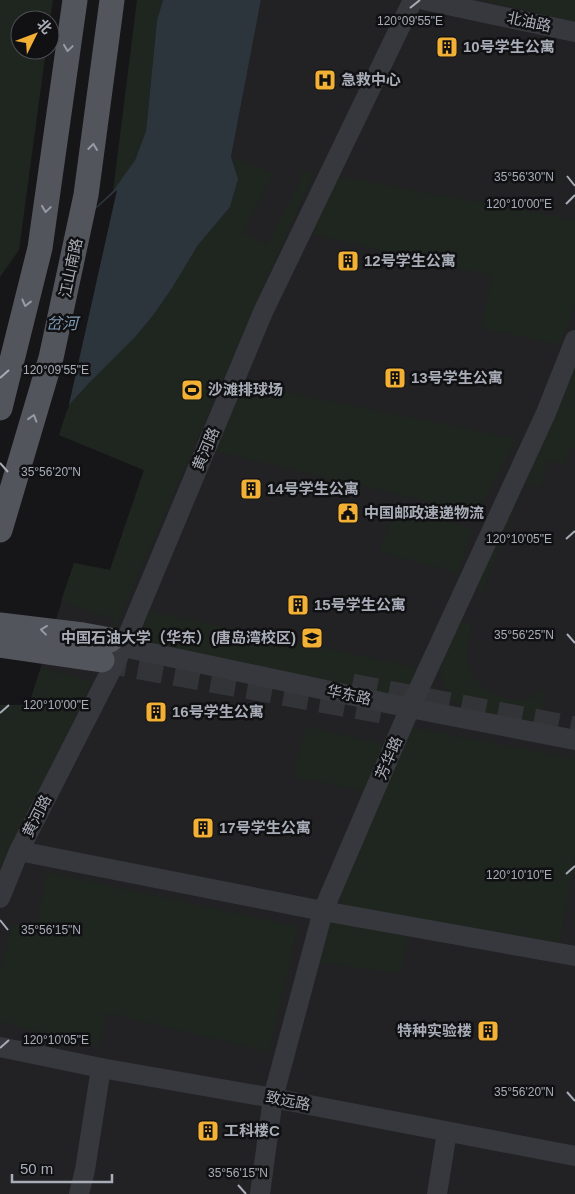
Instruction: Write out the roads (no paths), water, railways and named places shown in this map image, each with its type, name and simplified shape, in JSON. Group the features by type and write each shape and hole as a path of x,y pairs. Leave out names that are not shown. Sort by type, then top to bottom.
{"main road":[{"path":"0,408 38,256 75,0"},
{"name":"江山南路","path":"0,530 51,358 86,195 112,0"},
{"path":"0,625 83,635 111,649"},
{"path":"0,645 111,649"}],"street":[{"name":"黄河路","path":"0,898 19,851 264,312 413,0"},
{"name":"北油路","path":"424,0 575,32"},
{"name":"芳华路","path":"260,1194 272,1098 323,910 410,708 546,413 575,340"},
{"name":"华东路","path":"111,649 575,740"},
{"path":"19,851 323,910 575,954"},
{"name":"致远路","path":"0,1047 101,1068 272,1098 575,1156"},
{"path":"79,1194 85,1170 101,1068"},
{"path":"437,1194 447,1132"}],"water":[{"name":"岔河","path":"163,0 261,0 231,157 238,179 230,207 198,245 172,288 136,336 69,405 0,471 0,297 113,191 135,160 146,131 157,20"}],"tunnel":[{"path":"102,660 387,712"},
{"path":"352,686 575,729"}],"place":[{"name":"10号学生公寓","path":"447,47"},
{"name":"急救中心","path":"325,80"},
{"name":"12号学生公寓","path":"348,261"},
{"name":"13号学生公寓","path":"395,378"},
{"name":"沙滩排球场","path":"192,390"},
{"name":"14号学生公寓","path":"251,489"},
{"name":"中国邮政速递物流","path":"348,513"},
{"name":"15号学生公寓","path":"298,605"},
{"name":"中国石油大学（华东）(唐岛湾校区)","path":"312,638"},
{"name":"16号学生公寓","path":"156,712"},
{"name":"17号学生公寓","path":"203,828"},
{"name":"特种实验楼","path":"488,1031"},
{"name":"工科楼C","path":"208,1131"}]}
